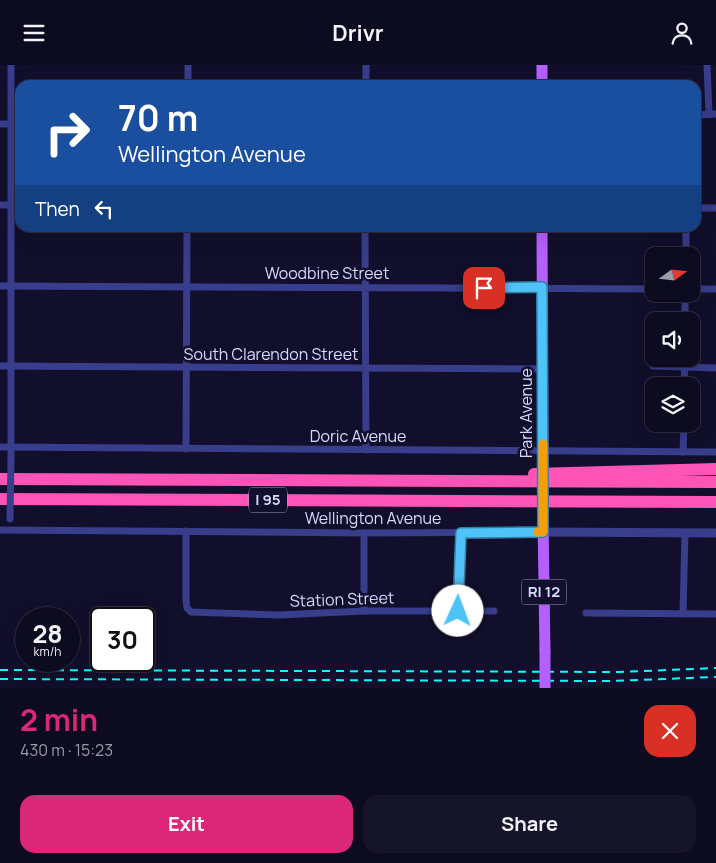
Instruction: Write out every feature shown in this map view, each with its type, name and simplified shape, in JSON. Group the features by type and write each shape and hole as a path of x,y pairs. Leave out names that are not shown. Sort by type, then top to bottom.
{"highway":[{"path":"362,481 606,471 716,469"},
{"name":"I 95","path":"0,479 716,483"},
{"name":"I 95","path":"0,499 716,502"}],"main road":[{"path":"542,65 542,80"},
{"name":"Park Avenue","path":"542,232 545,688"}],"street":[{"path":"9,529 11,447 11,65"},
{"path":"188,65 188,80"},
{"path":"366,65 366,80"},
{"path":"708,65 713,115"},
{"path":"0,124 15,124"},
{"path":"0,205 15,205"},
{"path":"701,208 716,208"},
{"path":"186,449 188,367 187,232"},
{"path":"366,232 364,287 366,450"},
{"path":"686,232 686,247"},
{"name":"Woodbine Street","path":"0,286 645,289"},
{"path":"700,289 716,289"},
{"name":"South Clarendon Street","path":"0,367 542,369"},
{"path":"684,367 684,377"},
{"path":"700,367 716,367"},
{"path":"684,432 684,452"},
{"name":"Doric Avenue","path":"0,447 366,450 543,456 716,452"},
{"name":"Wellington Avenue","path":"0,529 461,533 543,526 716,533"},
{"name":"Station Street","path":"186,531 186,600 191,612 279,615 364,611 494,611"},
{"path":"364,533 364,611"},
{"path":"458,611 461,533"},
{"path":"683,614 685,533"},
{"path":"586,613 716,614"}],"railway":[{"path":"0,670 619,672 716,668"},
{"path":"0,679 610,681 716,677"}],"slow traffic":[{"path":"538,532 543,532 543,444"}],"route":[{"path":"458,611 461,533 543,532 542,287 484,288"}]}
